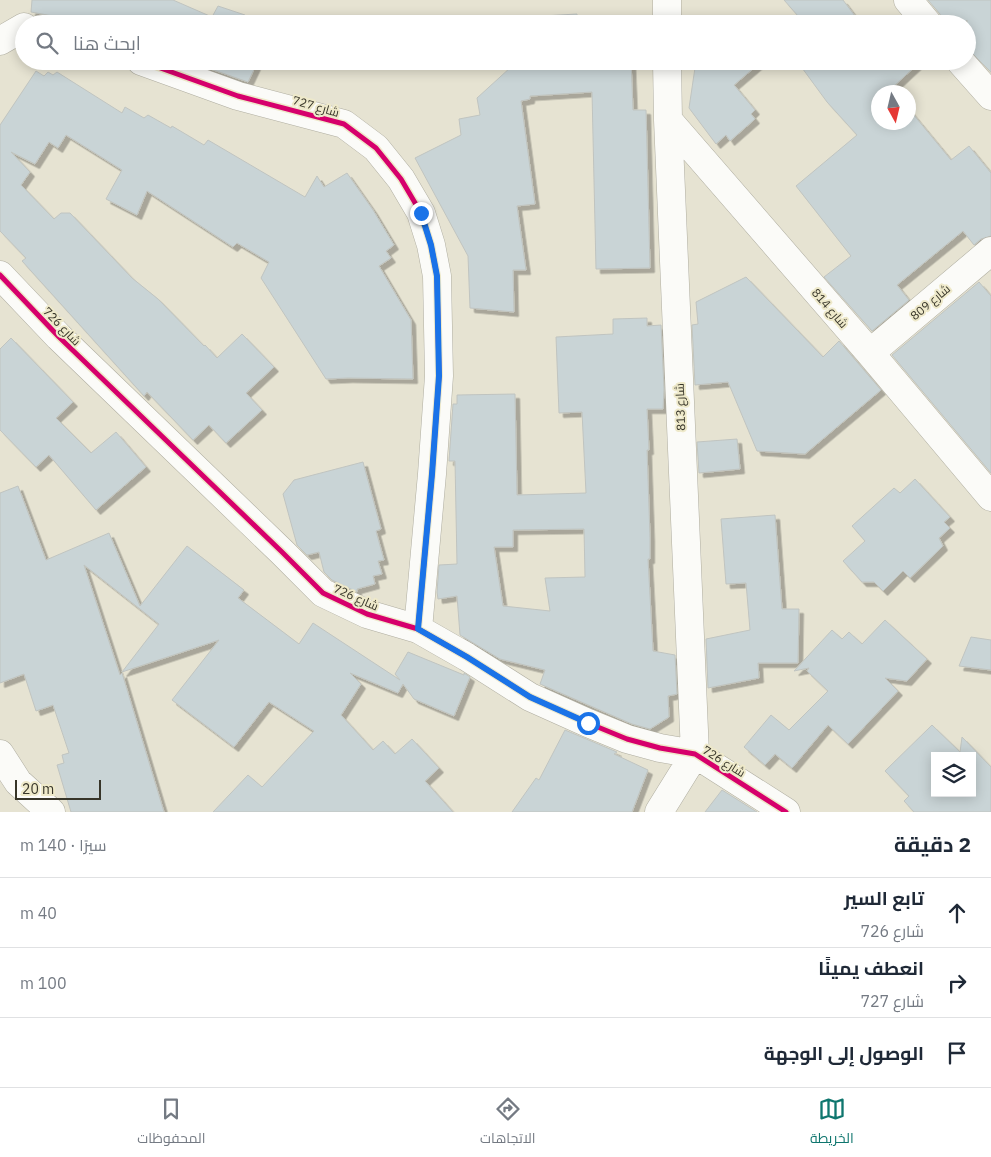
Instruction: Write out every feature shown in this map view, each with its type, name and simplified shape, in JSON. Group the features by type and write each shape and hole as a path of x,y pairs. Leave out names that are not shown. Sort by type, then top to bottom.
{"street":[{"path":"666,0 667,15"},
{"path":"908,0 920,15"},
{"path":"0,41 15,32"},
{"name":"شارع 727","path":"166,70 238,96 344,124 376,148 401,179 421,213 431,245 437,276 439,376 418,629"},
{"name":"شارع 813","path":"667,70 695,754"},
{"path":"968,70 991,96"},
{"name":"شارع 814","path":"668,120 870,353 991,497"},
{"name":"شارع 809","path":"870,353 991,251"},
{"name":"شارع 726","path":"0,275 59,338 323,593 367,614 418,629 538,701 627,740 695,754 786,812"},
{"path":"0,754 9,789 51,812"},
{"path":"659,812 695,754"}],"building":[{"path":"32,0 173,0 207,15 47,15 31,12"},
{"path":"784,0 843,0 854,15 797,15"},
{"path":"928,0 991,0 991,72 976,57 976,15 940,14"},
{"path":"218,6 245,15 213,15"},
{"path":"214,70 254,70 248,82"},
{"path":"508,70 631,70 633,110 646,110 650,268 596,269 592,92 530,96 530,99 521,101 535,204 517,206 526,270 513,270 514,312 470,308 468,256 415,158 461,135 459,119 480,115 477,98"},
{"path":"695,70 752,70 734,85 755,110 751,114 755,119 730,141 726,135 716,144 689,108"},
{"path":"804,70 911,70 895,85 871,85 871,130 916,130 916,118 951,160 969,146 991,173 991,236 981,239 974,245 963,231 897,285 909,300 872,331 824,277 851,256 796,186 857,135 827,102"},
{"path":"36,71 44,76 48,72 53,75 57,72 122,113 125,107 144,118 148,115 171,128 172,126 204,145 208,140 305,197 317,176 324,187 347,173 373,210 394,245 386,251 391,258 379,266 411,320 413,379 326,379 261,278 269,262 237,243 233,247 147,191 137,215 106,199 122,170 66,135 58,148 49,142 35,164 11,152 30,172 21,185 54,219 61,213 70,213 132,278 158,299 217,358 242,334 274,367 246,393 262,410 226,443 209,425 193,440 147,392 144,396 22,261 26,258 0,231 0,125"},
{"path":"746,277 823,357 839,341 881,390 805,454 757,451 728,382 695,385 692,325 698,324 696,302"},
{"path":"979,282 991,296 991,473 892,355"},
{"path":"647,318 647,326 661,325 663,409 647,409 650,537 650,559 648,559 653,651 675,655 677,694 668,696 669,717 650,729 632,724 540,684 545,670 500,659 460,635 457,596 438,599 437,592 439,565 457,564 455,461 449,461 453,404 457,404 457,395 515,394 517,495 586,493 582,412 559,413 556,337 613,334 613,319","holes":["584,529 585,577 545,578 550,611 503,606 494,547 513,547 513,530"]},
{"path":"11,338 73,402 56,418 91,453 116,432 146,467 96,510 49,455 36,467 0,430 0,349"},
{"path":"737,439 740,469 699,473 697,442"},
{"path":"363,462 381,529 376,531 384,560 378,561 382,574 373,576 375,584 357,589 357,592 332,580 324,572 319,552 307,555 297,545 283,494 294,480"},
{"path":"915,479 950,517 944,522 950,528 939,538 943,546 910,578 903,571 883,591 874,582 862,582 843,561 865,541 852,526 894,488 900,493"},
{"path":"18,486 46,560 109,533 140,606 187,546 244,590 238,598 299,644 313,623 400,680 395,674 408,652 470,677 454,716 414,699 403,684 398,693 350,673 361,684 341,715 373,750 383,741 395,754 412,739 439,768 425,781 453,812 213,812 248,775 262,787 314,731 269,702 234,747 172,700 219,640 122,672 159,624 84,565 120,675 122,673 164,812 71,812 57,765 64,763 62,755 69,753 53,705 36,711 24,674 0,683 0,493"},
{"path":"775,515 782,609 799,609 798,663 758,663 759,678 708,688 706,639 750,630 746,583 726,584 721,519"},
{"path":"885,620 927,659 907,681 885,678 898,691 848,744 828,725 792,768 775,754 765,765 744,747 771,715 789,730 828,691 807,671 809,668 794,671 832,630 842,639 849,632 862,644"},
{"path":"971,637 991,640 991,670 959,666"},
{"path":"932,725 960,752 962,737 991,767 991,812 914,812 904,801 909,796 885,771"},
{"path":"565,730 617,752 614,754 648,770 632,812 512,812 536,778 539,780"},
{"path":"722,790 757,812 705,812"}],"cycle path":[{"path":"166,70 238,96 344,124 376,148 401,179 421,213 431,245 437,276 439,376 418,629"},
{"path":"0,275 59,337 323,593 367,614 418,629 530,697 588,723 627,739 660,748 695,754 786,812"}],"route":[{"path":"421,213 431,245 437,276 439,376 418,629 530,697 588,723"}]}
